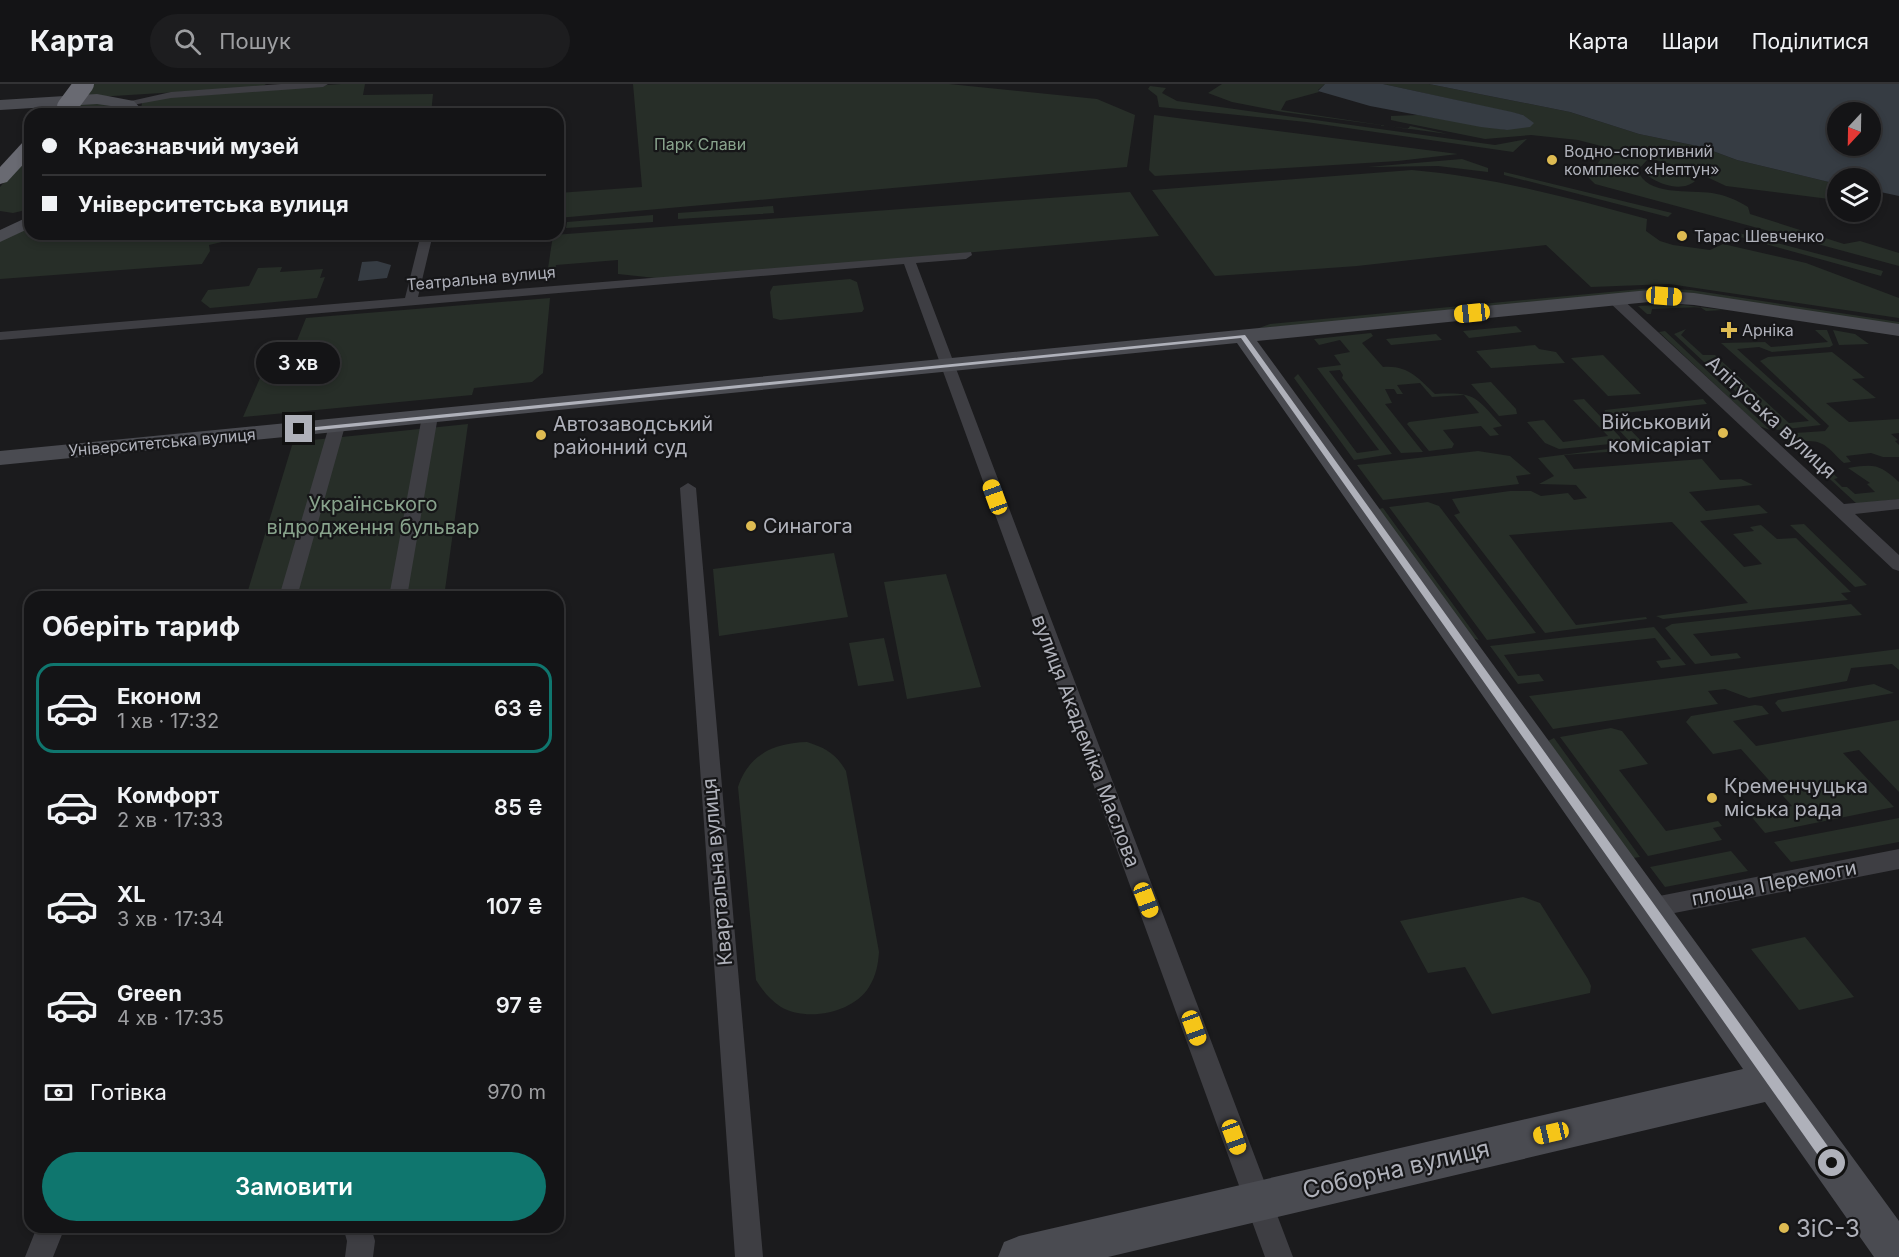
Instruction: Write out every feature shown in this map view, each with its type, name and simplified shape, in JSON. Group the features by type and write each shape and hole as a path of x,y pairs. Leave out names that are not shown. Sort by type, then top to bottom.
{"highway":[{"path":"65,108 84,84"},
{"path":"0,178 24,152"}],"main road":[{"path":"0,105 97,99 129,108"},
{"path":"0,237 24,224"},
{"name":"Університетська вулиця","path":"0,458 1614,299 1679,297 1899,330"},
{"path":"1243,336 1899,1257"},
{"name":"Соборна вулиця","path":"1019,1257 1772,1081"}],"street":[{"path":"129,108 171,95 323,84"},
{"path":"411,300 426,240"},
{"name":"Театральна вулиця","path":"0,336 966,255"},
{"name":"вулиця Академіка Маслова","path":"909,260 945,365 1279,1257"},
{"name":"Алітуська вулиця","path":"1614,299 1899,565"},
{"path":"399,591 430,416"},
{"path":"290,591 338,426"},
{"name":"Квартальна вулиця","path":"688,488 749,1257"},
{"path":"1839,510 1899,504"},
{"name":"площа Перемоги","path":"1649,908 1899,859"},
{"path":"39,1257 49,1233"},
{"path":"359,1233 361,1240 359,1257"}],"green space":[{"path":"91,84 266,84 262,87 80,98"},
{"path":"341,84 365,84 363,95 433,94 432,108 141,108 142,103 162,97"},
{"name":"Парк Слави","path":"633,84 949,84 1097,99 1135,115 1127,167 564,217 564,193 642,187"},
{"path":"1222,84 1325,84 1318,90 1319,92 1286,101 1281,110 1388,126 1283,112 1232,102 1208,93"},
{"path":"1383,84 1429,84 1570,112 1639,134 1702,147 1737,160 1827,182 1827,199 1726,186 1690,169 1578,140 1531,135 1485,139 1391,120 1391,116 1418,115 1507,130 1523,115"},
{"path":"1150,86 1166,88 1162,93 1177,101 1495,145 1527,139 1513,152 1306,122 1159,107 1157,96 1148,89"},
{"path":"92,101 124,108 70,108 76,102"},
{"path":"1154,115 1458,154 1398,161 1155,176 1149,170"},
{"path":"1410,126 1448,134 1408,129"},
{"path":"1594,147 1647,160 1638,170 1642,178 1659,188 1726,196 1748,207 1750,214 1844,244 1860,241 1899,253 1899,266 1595,184 1588,177 1603,156 1589,152"},
{"path":"1462,159 1488,168 1488,172 1438,166 1368,167"},
{"path":"24,160 24,210 13,213 0,211 0,187"},
{"path":"1655,168 1681,171 1695,181 1678,187 1665,184 1648,176 1649,170"},
{"path":"1412,170 1501,183 1647,219 1646,231 1660,241 1673,245 1710,250 1723,244 1806,263 1899,298 1899,318 1669,284 1591,287 1546,245 1357,266 1215,276 1152,190"},
{"path":"1504,172 1672,213 1668,217 1504,175"},
{"path":"1130,192 1159,236 665,279 618,274 618,260 556,265 554,275 547,275 552,240 564,240 564,234"},
{"path":"773,206 774,213 678,219 678,213"},
{"path":"653,215 653,222 566,228 567,222"},
{"path":"24,228 24,240 227,240 209,245 210,251 202,264 0,279 0,240"},
{"path":"1739,233 1883,271 1881,276 1737,236"},
{"path":"282,267 280,272 323,269 320,278 325,277 317,298 210,308 201,301 208,290 249,286 258,268"},
{"path":"850,279 857,282 864,309 862,312 780,320 773,318 770,292 773,286"},
{"path":"1652,288 1691,290 1899,322 1899,325 1694,294 1259,328 1270,324"},
{"path":"550,298 543,373 532,382 474,388 472,395 243,417 260,378 272,377 277,364 288,363 306,318"},
{"path":"1676,304 1700,307 1652,309 1651,314 1647,314 1638,306"},
{"path":"1700,307 1723,310 1706,311"},
{"path":"1516,326 1522,332 1469,338 1463,331"},
{"path":"1686,329 1681,335 1703,355 1715,355 1789,423 1809,421 1721,343 1765,342 1771,347 1828,342 1815,330 1827,330 1833,345 1830,347 1772,352 1759,347 1737,349 1821,425 1777,430 1674,334"},
{"path":"1833,330 1855,334 1869,344 1839,345"},
{"path":"1665,331 1770,430 1759,426 1659,332"},
{"path":"1371,333 1373,336 1362,343 1383,367 1406,370 1435,394 1464,395 1432,397 1420,383 1397,385 1403,394 1397,394 1394,389 1385,389 1392,403 1385,404 1423,452 1401,453 1342,378 1340,370 1329,371 1392,454 1354,460 1294,378 1298,374 1357,453 1379,450 1317,368 1341,365 1334,355 1350,352 1340,340 1319,345 1314,339"},
{"path":"1436,334 1442,340 1391,345 1386,339"},
{"path":"1535,345 1539,349 1556,352 1565,363 1491,368 1476,351"},
{"path":"1832,352 1865,378 1852,379 1876,398 1826,403 1849,422 1899,419 1899,433 1891,434 1898,440 1895,441 1899,445 1899,457 1883,457 1871,453 1846,456 1851,462 1844,463 1820,443 1798,442 1809,456 1814,456 1838,478 1834,479 1842,487 1847,487 1855,494 1875,492 1867,484 1870,483 1848,468 1876,467 1899,482 1899,499 1857,504 1781,434 1825,431 1829,426 1760,361 1768,357"},
{"path":"1603,355 1641,394 1608,396 1571,358"},
{"path":"1491,382 1516,409 1517,414 1499,416 1471,384"},
{"path":"1464,395 1474,398 1502,426 1493,428 1499,435 1490,436 1481,426 1443,430 1454,444 1452,448 1429,451 1407,424 1479,413"},
{"path":"1584,399 1620,437 1621,443 1559,449 1545,443 1527,422 1544,420 1563,442 1608,436 1573,400"},
{"path":"1703,399 1707,404 1615,414 1649,449 1564,455 1574,469 1702,459 1720,480 1741,479 1753,485 1689,492 1706,511 1759,505 1768,513 1700,521 1744,567 1762,564 1733,534 1754,531 1750,527 1761,525 1777,539 1796,538 1851,592 1841,593 1848,600 1663,619 1656,616 1748,603 1672,522 1509,535 1576,625 1646,617 1647,619 1545,633 1454,515 1460,513 1452,499 1510,491 1531,491 1541,496 1568,493 1574,500 1587,498 1576,485 1539,484 1554,476 1538,458 1631,446 1631,443 1604,414 1605,410"},
{"name":"Українського відродження бульвар","path":"468,424 445,591 248,591 293,442"},
{"path":"1478,451 1510,456 1531,474 1516,476 1519,484 1383,500 1357,465"},
{"path":"1428,502 1439,506 1536,633 1487,640 1389,507"},
{"path":"1383,508 1479,640 1471,638 1379,509"},
{"path":"1804,524 1867,585 1855,587 1790,525"},
{"path":"834,553 848,617 719,636 713,569"},
{"path":"946,574 981,687 907,699 884,582"},
{"path":"1851,604 1862,615 1693,634 1711,656 1737,653 1741,658 1695,664 1665,628 1672,624"},
{"path":"1654,627 1686,665 1661,668 1656,661 1671,659 1655,638 1504,655 1518,676 1539,674 1544,681 1518,684 1490,646"},
{"path":"884,638 894,681 858,686 849,643"},
{"path":"1899,649 1899,670 1892,664 1851,668 1847,681 1749,698 1725,689 1708,691 1718,704 1553,729 1529,696"},
{"path":"1874,684 1894,693 1782,712 1775,703 1778,700"},
{"path":"1755,705 1762,706 1769,714 1733,721 1756,746 1899,720 1899,792 1859,750 1843,753 1894,807 1765,833 1750,815 1792,806 1741,749 1713,754 1686,722 1691,716"},
{"path":"1611,728 1622,731 1648,764 1619,770 1666,831 1718,821 1722,826 1713,828 1722,840 1648,856 1560,737"},
{"path":"1554,738 1640,857 1633,858 1548,741"},
{"path":"807,742 830,752 846,771 879,952 873,979 862,996 841,1009 816,1014 792,1012 781,1007 767,995 756,980 738,787 749,766 764,752 784,745"},
{"path":"1899,818 1899,842 1791,862 1774,842"},
{"path":"1731,851 1748,871 1665,887 1650,867"},
{"path":"1523,897 1540,903 1588,979 1591,986 1590,993 1492,1014 1465,967 1428,973 1400,921"},
{"path":"1805,937 1854,997 1799,1010 1751,949"}],"shaded area":[{"path":"1325,84 1383,84 1512,112 1523,115 1534,123 1530,127 1507,130 1481,127 1370,106 1318,91"},
{"path":"1429,84 1899,84 1899,196 1881,192 1881,168 1827,168 1827,182 1737,160 1702,147 1639,134 1570,112"},
{"path":"377,261 391,265 387,278 358,281 362,262"}],"place":[{"name":"Водно-спортивний комплекс «Нептун»","path":"1552,160"},
{"name":"Тарас Шевченко","path":"1682,236"},
{"name":"Арніка","path":"1729,330"},
{"name":"Військовий комісаріат","path":"1723,433"},
{"name":"Автозаводський районний суд","path":"541,435"},
{"name":"Синагога","path":"751,526"},
{"name":"Кременчуцька міська рада","path":"1712,798"},
{"name":"ЗіС-3","path":"1784,1228"}],"route":[{"path":"299,429 1243,336 1832,1163"}]}
